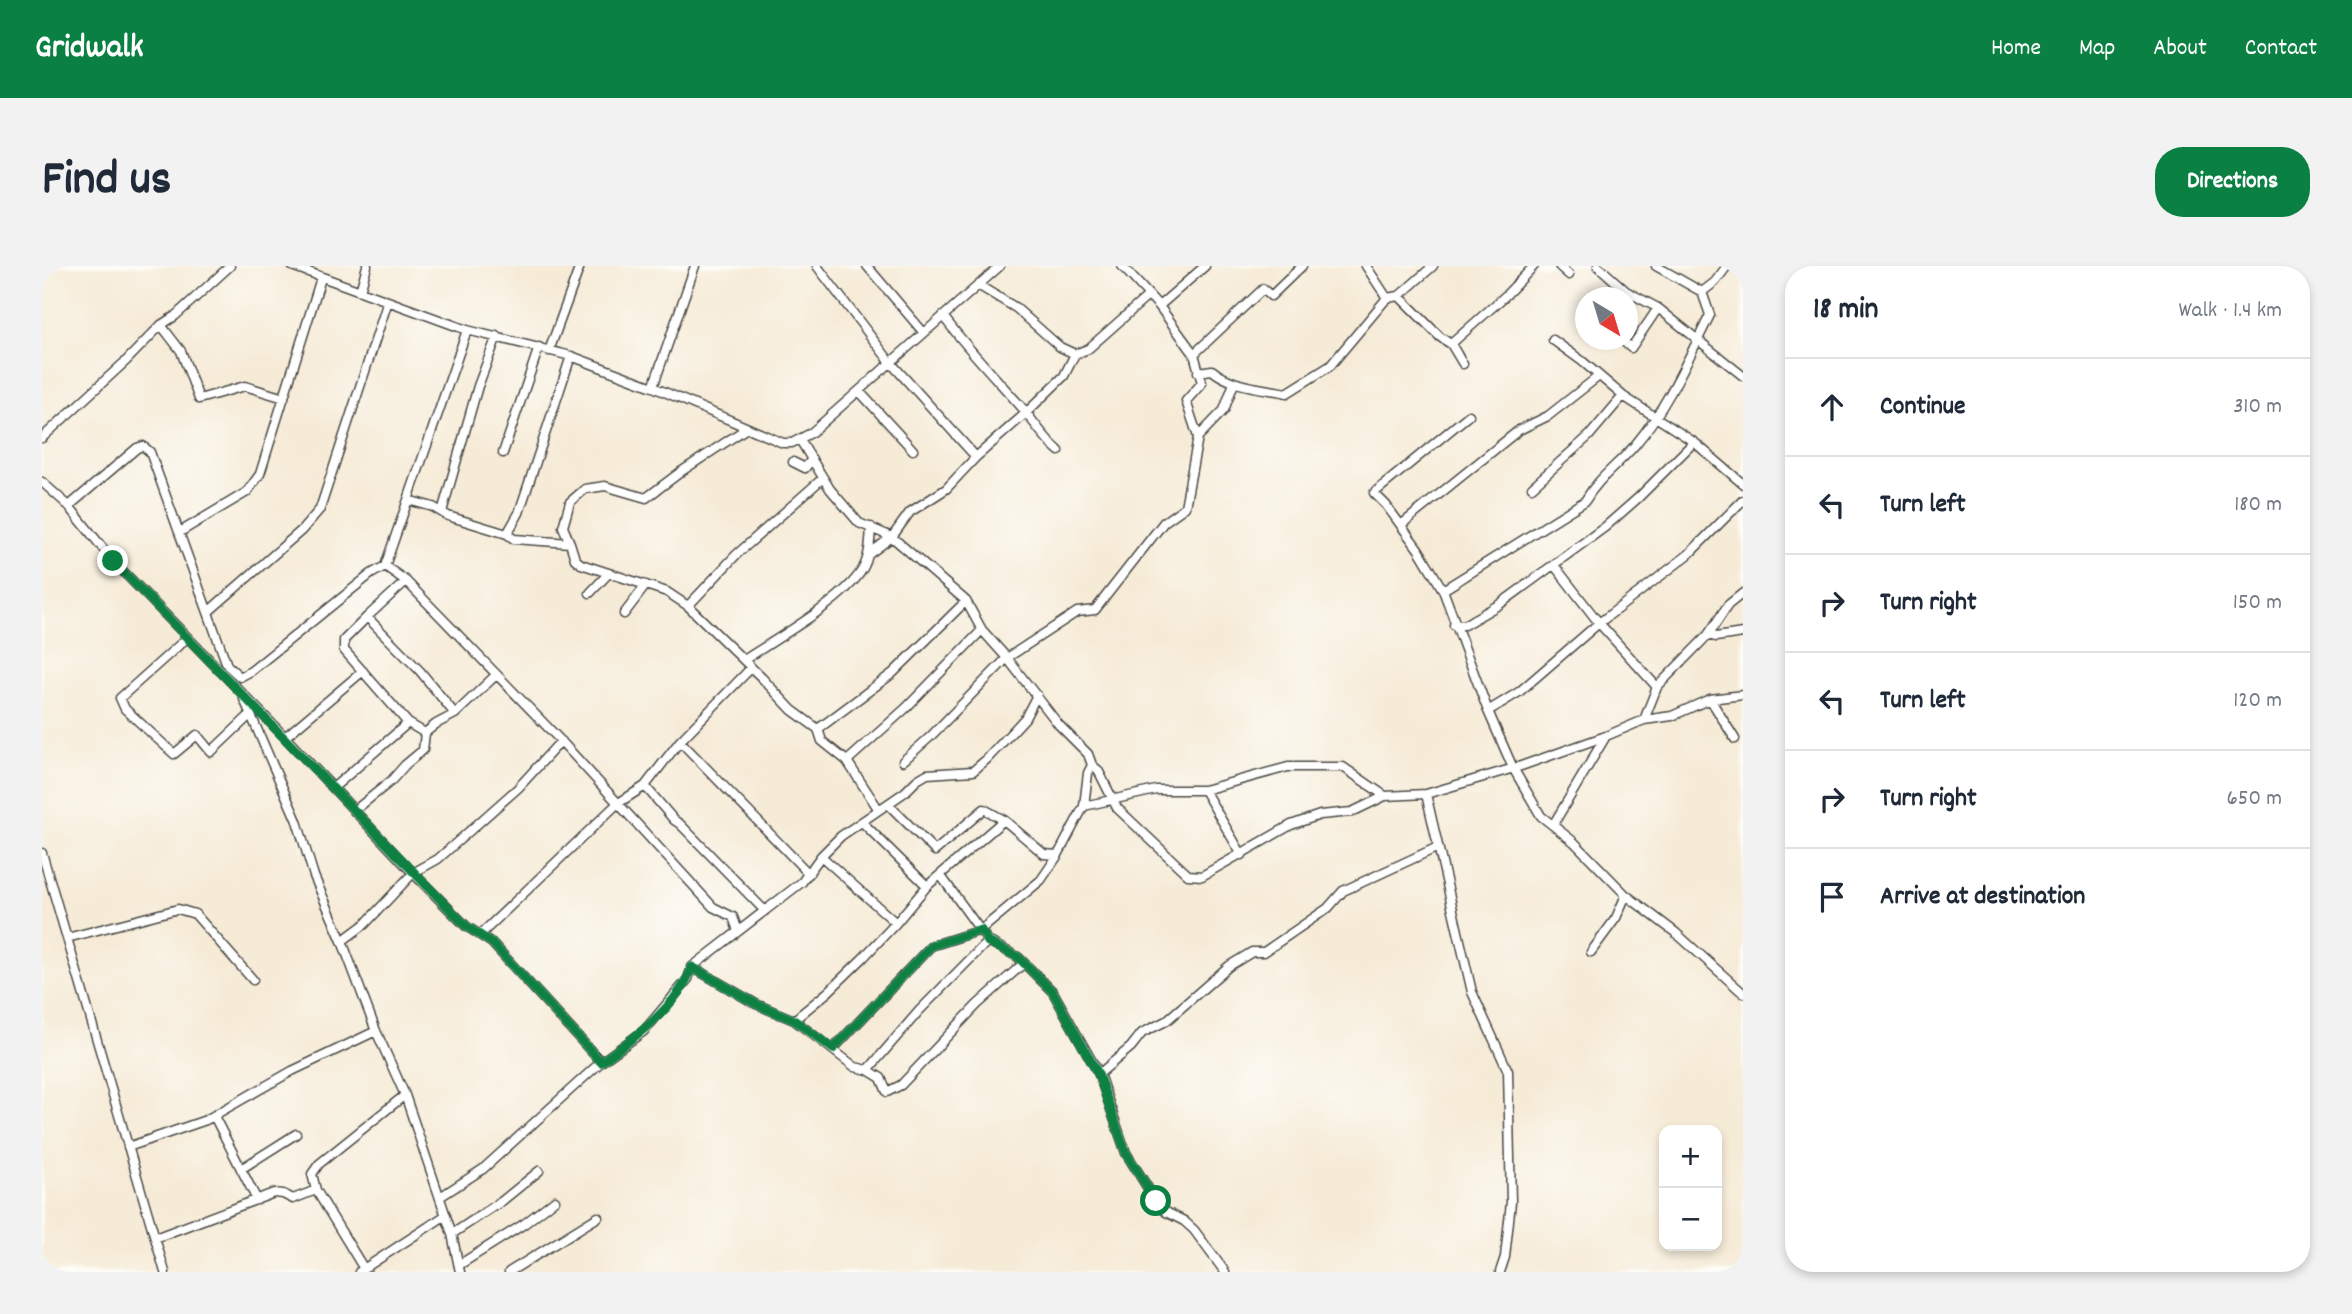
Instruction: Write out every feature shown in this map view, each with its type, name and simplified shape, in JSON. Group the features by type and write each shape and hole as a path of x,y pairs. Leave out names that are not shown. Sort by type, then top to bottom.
{"street":[{"path":"42,438 161,325 175,316 230,266"},
{"path":"292,266 467,330 571,356 653,387 783,443 800,440 1000,266"},
{"path":"360,290 368,266"},
{"path":"549,351 580,266"},
{"path":"653,387 695,266"},
{"path":"817,266 891,363 976,457"},
{"path":"867,266 925,333"},
{"path":"903,761 1007,659 1077,612 1095,610 1164,522 1185,507 1198,438 1186,401 1202,383 1194,354 1159,306 1122,266"},
{"path":"1159,306 1205,266"},
{"path":"1194,354 1263,289 1271,296 1302,266"},
{"path":"1366,266 1387,298"},
{"path":"1198,372 1212,370 1221,378 1234,383 1287,393 1331,366 1387,298 1399,296 1433,266"},
{"path":"1451,344 1534,266"},
{"path":"1559,266 1569,275"},
{"path":"1598,266 1626,291 1658,308 1743,376"},
{"path":"1443,590 1585,501 1594,486 1634,446 1656,417 1710,314 1702,292 1656,266"},
{"path":"1702,292 1715,282 1727,266"},
{"path":"180,532 247,492 260,474 321,278"},
{"path":"978,285 1016,308 1060,347 1075,354"},
{"path":"869,554 892,537 910,512 946,489 976,457 1026,413 1063,376 1075,354 1088,349 1149,295"},
{"path":"1399,296 1440,337 1451,344 1463,364"},
{"path":"208,612 302,530 320,509 388,301"},
{"path":"1638,338 1658,308"},
{"path":"943,317 1048,442 1059,451"},
{"path":"161,325 181,351 199,399 245,386 284,398"},
{"path":"69,506 137,448 143,446 150,452 227,665 240,677 251,671 370,574 385,566 467,330"},
{"path":"442,512 474,399 497,336"},
{"path":"1553,340 1623,396 1694,442 1743,484"},
{"path":"503,453 539,347"},
{"path":"507,534 519,513 571,356"},
{"path":"1401,526 1519,430 1548,416 1600,376"},
{"path":"1198,438 1224,410 1234,383"},
{"path":"859,391 913,450"},
{"path":"1532,487 1589,436 1623,396"},
{"path":"1469,415 1374,493 1401,526 1443,590 1488,711 1513,768 1541,816 1574,842 1626,895 1676,933 1743,992"},
{"path":"747,428 646,498 605,486 585,489 570,502 563,527 575,559 667,592 688,606 792,710 818,729 822,741 847,761 879,810"},
{"path":"800,440 823,478 859,523 892,537 966,601 982,630 1059,725 1088,754 1118,808 1188,875 1202,876 1291,825 1320,815 1352,812 1385,796 1426,794 1513,768 1644,720 1672,716 1710,699 1743,695"},
{"path":"1454,625 1464,625 1500,604 1554,565 1638,499 1694,442"},
{"path":"793,462 805,468 812,458"},
{"path":"688,606 736,555 823,478"},
{"path":"42,482 69,506 113,561 241,691 413,873 466,926 492,943 601,1062"},
{"path":"408,500 507,534 514,539 570,543"},
{"path":"1488,711 1519,692 1599,623 1688,555 1743,500"},
{"path":"744,660 830,603 852,584 863,569 869,554 871,527"},
{"path":"1554,565 1599,623 1657,687"},
{"path":"385,566 406,581 561,741 713,907 733,917 738,931"},
{"path":"590,593 608,573"},
{"path":"406,581 367,617 343,645 344,650 408,723 425,733"},
{"path":"624,614 646,585"},
{"path":"1644,720 1657,687 1708,635 1728,605 1743,593"},
{"path":"818,729 893,673 966,601"},
{"path":"367,617 411,661 455,715"},
{"path":"847,761 906,708 982,630"},
{"path":"1708,635 1717,637 1743,633"},
{"path":"187,638 120,698 124,709 174,754 197,736 211,752 251,714"},
{"path":"480,935 617,804 645,786 680,741 751,668"},
{"path":"285,737 363,671"},
{"path":"354,811 423,750 425,733 455,715 496,675"},
{"path":"241,691 297,821 314,876 376,1031 405,1095 452,1234 459,1269 555,1200"},
{"path":"440,1197 483,1169 601,1062 644,1031 688,979 692,967 809,874 821,856 841,836 927,774 973,771 1026,718 1037,695"},
{"path":"1710,699 1735,739"},
{"path":"333,788 408,723"},
{"path":"1553,825 1606,736"},
{"path":"342,941 365,924 413,873 438,859 518,788 561,741"},
{"path":"680,741 809,874"},
{"path":"833,1049 931,946 981,930 1041,880 1058,855 1084,806 1088,773 1092,765"},
{"path":"1084,806 1156,790 1204,790 1287,767 1343,767 1385,796"},
{"path":"645,786 674,820 765,911"},
{"path":"1204,790 1242,855"},
{"path":"1426,794 1472,992 1508,1071 1511,1202 1505,1257 1500,1272"},
{"path":"888,804 935,851 984,809 1004,820 1044,854 1058,855"},
{"path":"794,1020 828,992 896,923 927,886 1004,820"},
{"path":"862,822 927,886"},
{"path":"1098,1074 1131,1047 1142,1033 1166,1021 1229,966 1252,953 1264,953 1328,908 1343,891 1438,846"},
{"path":"42,853 165,1272"},
{"path":"821,856 896,923"},
{"path":"941,876 988,942 1018,957 1053,992 1098,1074 1126,1153 1156,1201 1166,1212 1194,1230 1225,1272"},
{"path":"1591,952 1616,919 1626,895"},
{"path":"67,938 158,914 185,910 195,914 253,980"},
{"path":"868,1070 919,1011 988,942"},
{"path":"692,967 756,1004 794,1020 855,1067 868,1070 881,1078 887,1092 901,1085 976,1005 1024,963"},
{"path":"128,1147 214,1116 292,1072 376,1031"},
{"path":"405,1095 319,1164 312,1174 316,1190 362,1270 446,1215"},
{"path":"214,1116 257,1200"},
{"path":"241,1169 296,1134"},
{"path":"452,1234 502,1201 539,1171"},
{"path":"155,1238 278,1192 293,1199 316,1190"},
{"path":"509,1272 598,1217"}],"route":[{"path":"113,561 466,926 492,943 601,1062 644,1031 688,979 692,967 756,1004 794,1020 833,1049 931,946 981,930 988,942 1018,957 1053,992 1098,1074 1126,1153 1156,1201"}]}
